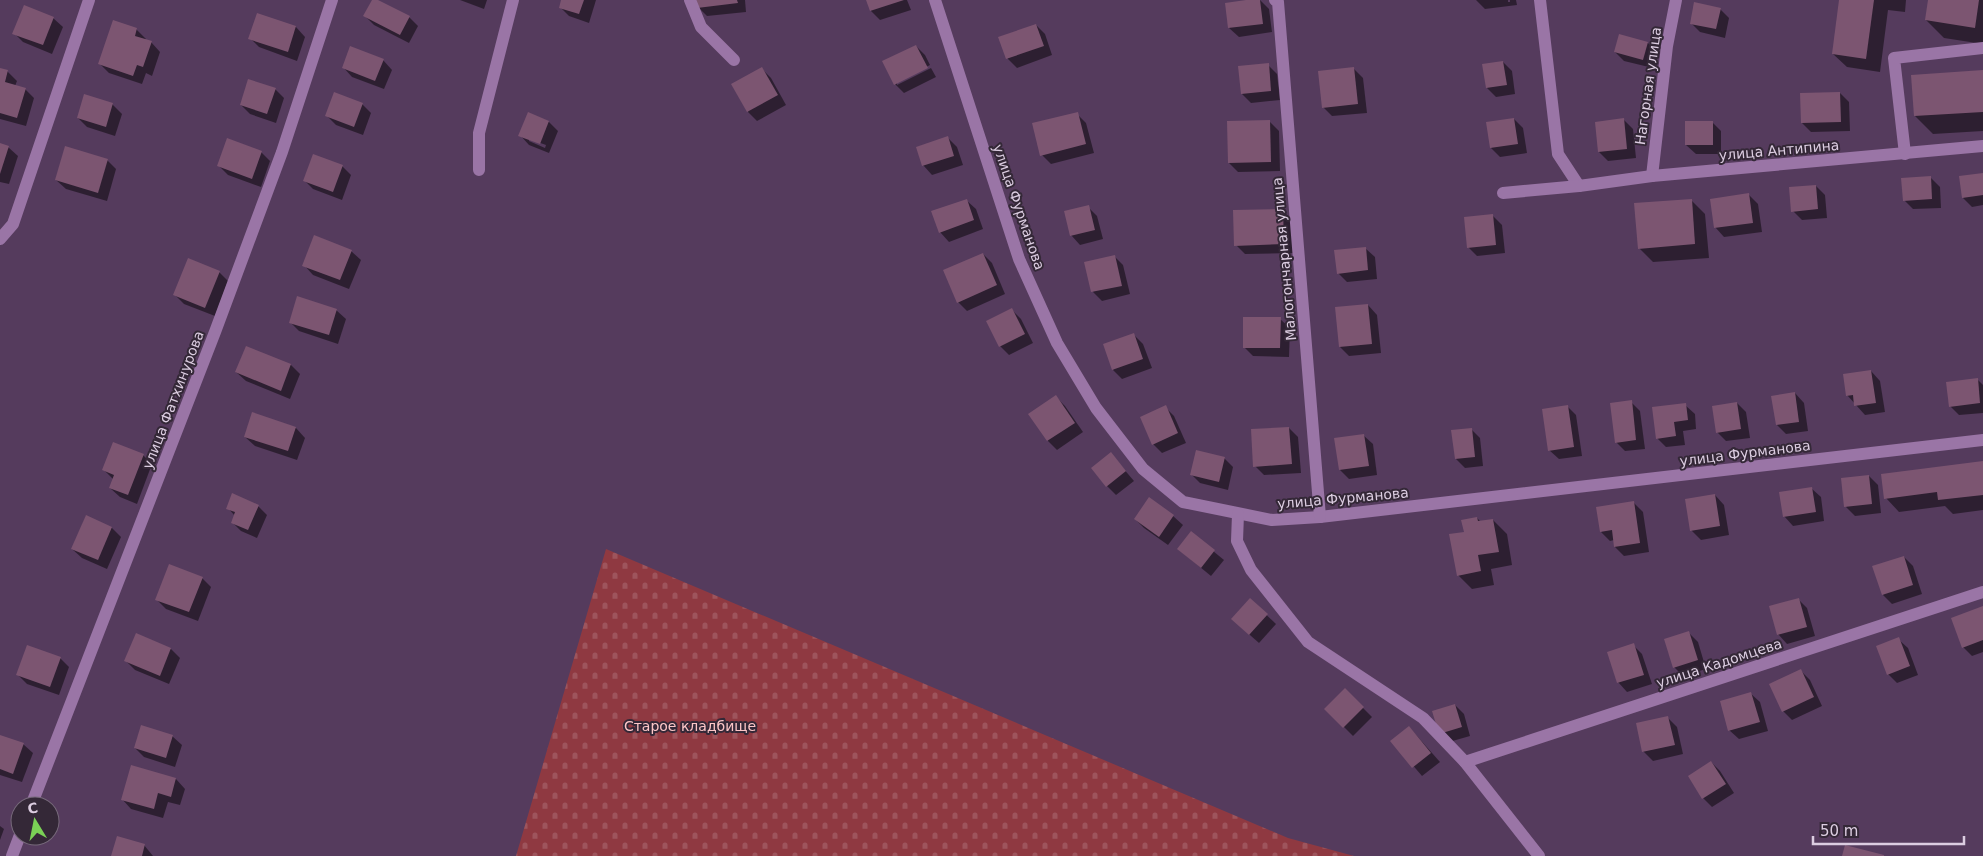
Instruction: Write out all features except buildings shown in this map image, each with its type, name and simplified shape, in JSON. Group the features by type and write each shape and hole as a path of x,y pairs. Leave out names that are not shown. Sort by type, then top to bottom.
{"street":[{"path":"0,239 13,224 89,0"},
{"name":"улица Фатхинурова","path":"35,796 216,332 282,152 332,0"},
{"path":"479,170 479,133 513,0"},
{"path":"690,0 700,28 734,60"},
{"name":"улица Фурманова","path":"935,0 1019,259 1057,343 1096,408 1142,469 1183,502 1272,520 1320,517 1983,440"},
{"name":"Малогончарная улица","path":"1275,0 1278,2 1320,517"},
{"path":"1540,0 1558,154 1579,186"},
{"name":"Нагорная улица","path":"1652,176 1667,46 1676,0"},
{"path":"1905,154 1894,58 1983,48"},
{"name":"улица Антипина","path":"1503,193 1579,186 1652,176 1983,146"},
{"path":"1238,514 1237,541 1251,570 1308,642 1423,718 1464,762 1539,856"},
{"name":"улица Кадомцева","path":"1464,762 1983,592"}],"green space":[{"name":"Старое кладбище","path":"606,549 1288,838 1354,856 516,856"}]}
